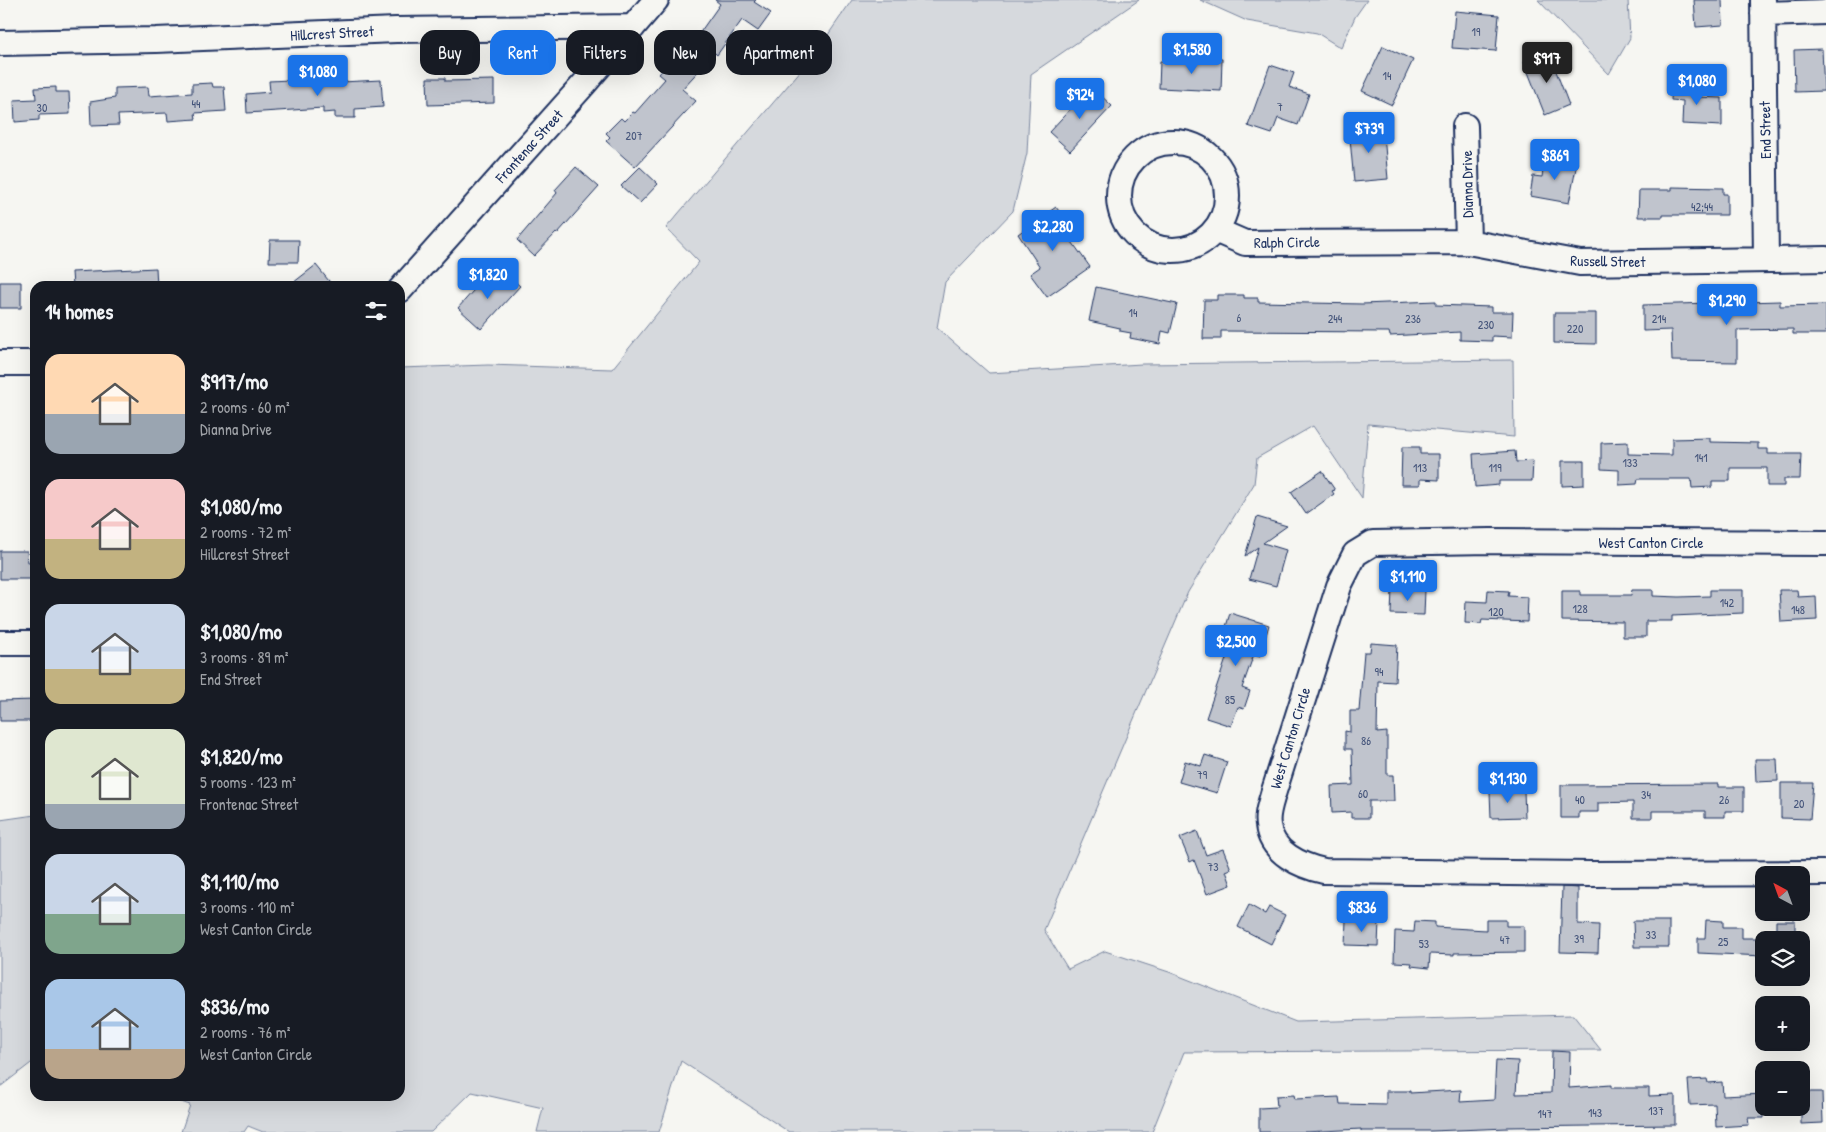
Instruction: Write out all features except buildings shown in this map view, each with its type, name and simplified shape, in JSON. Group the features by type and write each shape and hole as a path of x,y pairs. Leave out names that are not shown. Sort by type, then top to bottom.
{"street":[{"name":"Frontenac Street","path":"405,284 656,0"},
{"path":"1763,7 1826,12"},
{"name":"End Street","path":"1763,7 1766,260"},
{"name":"Hillcrest Street","path":"0,43 166,40 396,30 633,27"},
{"name":"Dianna Drive","path":"1465,126 1468,242"},
{"path":"1169,142 1187,144 1204,152 1217,165 1225,183 1227,201 1222,220 1215,230 1197,245 1181,250 1164,250 1148,245 1134,234 1124,221 1119,205 1119,188 1125,172 1135,158 1150,147 1169,142"},
{"name":"Ralph Circle","path":"1215,230 1245,243 1332,242"},
{"name":"Russell Street","path":"1332,242 1468,242 1580,263 1826,259"},
{"path":"0,362 30,363"},
{"name":"West Canton Circle","path":"1826,543 1500,541 1373,543 1355,554 1339,586 1274,791 1268,815 1268,826 1278,846 1286,855 1308,867 1324,871 1580,874 1826,873"},
{"path":"0,643 30,643"}],"shaded area":[{"path":"852,0 1139,0 1031,74 1027,153 1013,211 945,282 937,328 989,373 1142,364 1513,360 1514,437 1368,424 1362,498 1313,426 1257,458 1254,484 1188,592 1044,930 1068,969 1105,951 1169,972 1296,1022 1573,1015 1601,1050 1184,1052 1152,1132 789,1132 681,1061 659,1132 537,1132 543,1108 472,1092 431,1132 263,1132 248,1126 244,1132 181,1132 190,1105 178,1101 405,1101 405,368 488,365 612,369 699,262 666,228 797,75 832,75 831,30"},
{"path":"1200,0 1367,0 1355,17 1341,48 1317,33 1247,21"},
{"path":"1538,0 1628,0 1630,38 1609,74"},
{"path":"30,816 30,1064 0,1087 0,820"}]}
